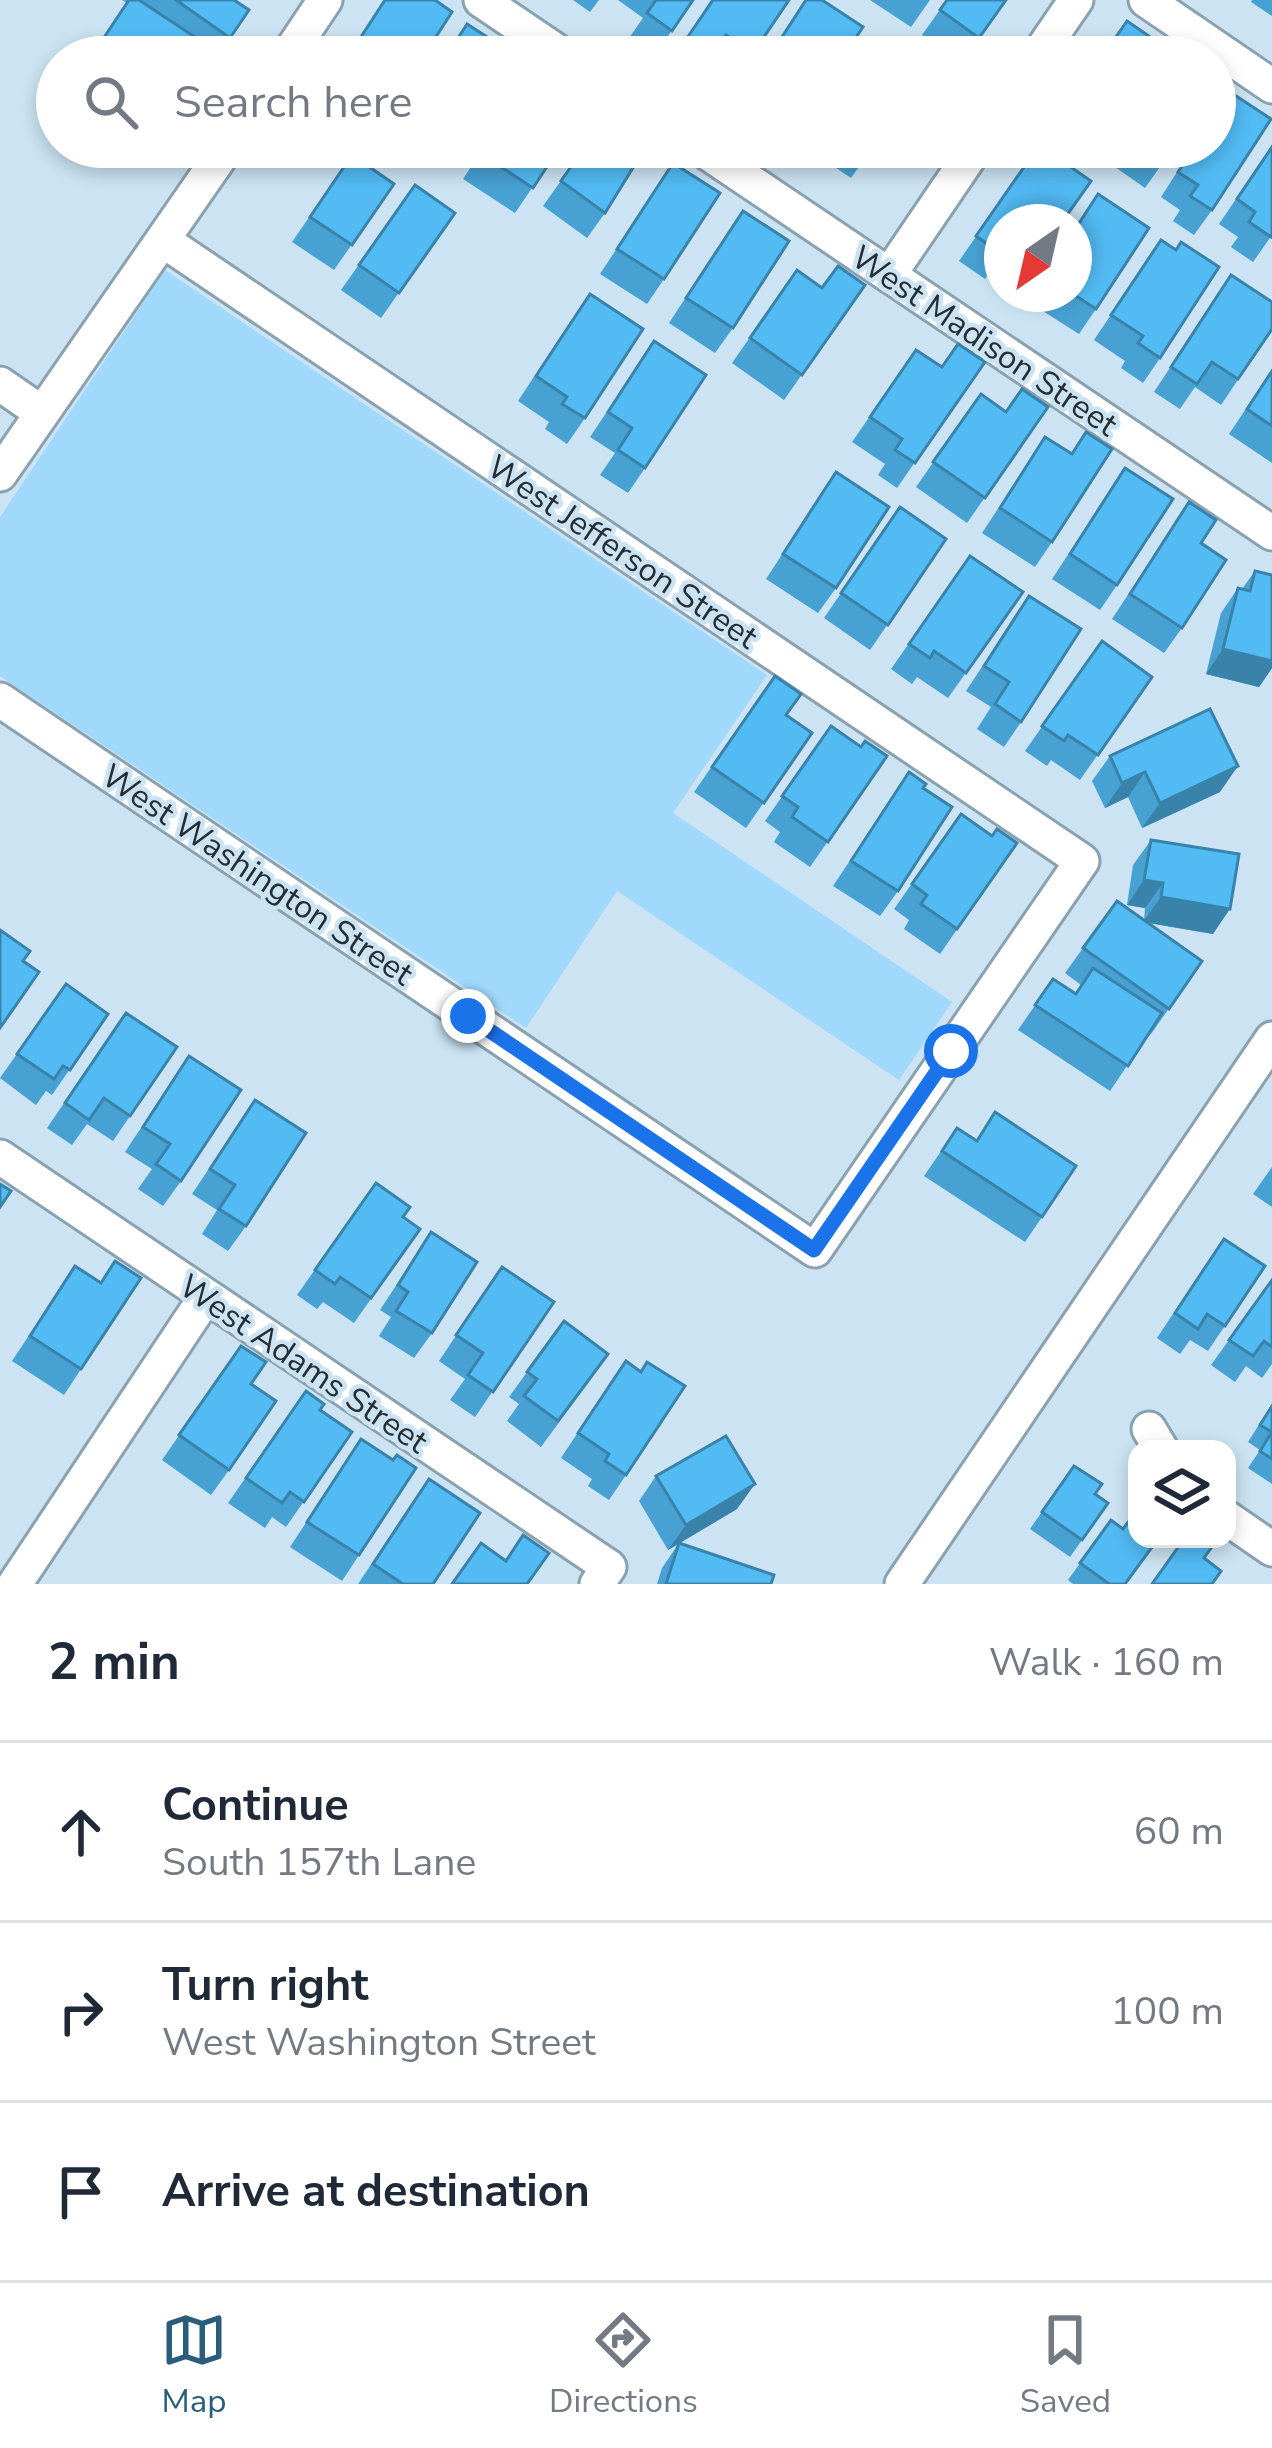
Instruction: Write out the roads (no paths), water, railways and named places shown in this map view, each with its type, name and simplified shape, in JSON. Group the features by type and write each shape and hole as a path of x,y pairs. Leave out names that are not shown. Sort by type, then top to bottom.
{"street":[{"path":"301,36 325,0"},
{"path":"481,0 534,36"},
{"path":"1051,36 1076,0"},
{"path":"1146,0 1199,36"},
{"path":"1236,61 1272,86"},
{"path":"0,474 212,168"},
{"name":"West Madison Street","path":"730,168 1272,533"},
{"path":"890,275 962,168"},
{"name":"West Jefferson Street","path":"164,241 1082,861 814,1250"},
{"path":"0,384 42,413"},
{"name":"West Washington Street","path":"0,700 814,1250"},
{"path":"902,1584 1272,1039"},
{"name":"West Adams Street","path":"0,1157 603,1576"},
{"path":"15,1584 205,1298"},
{"path":"1236,1524 1272,1549"}]}
